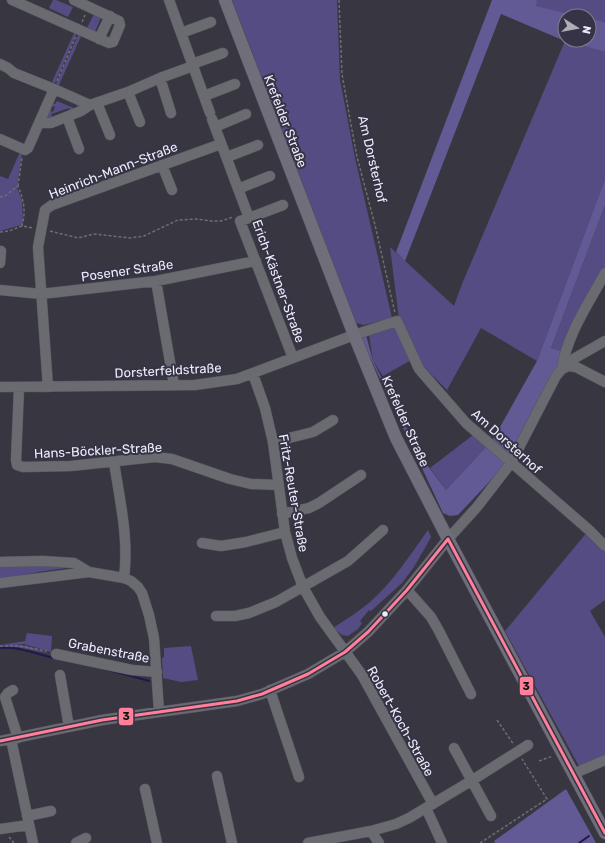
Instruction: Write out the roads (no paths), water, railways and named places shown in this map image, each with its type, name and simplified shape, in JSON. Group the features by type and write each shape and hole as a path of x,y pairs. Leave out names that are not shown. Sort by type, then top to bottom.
{"main road":[{"name":"Krefelder Straße","path":"225,0 354,335 396,438 448,539 605,833"}],"street":[{"path":"12,0 99,39 109,43 113,42 120,25 119,21 74,0"},
{"name":"Erich-Kästner-Straße","path":"172,1 192,65 249,218"},
{"path":"181,33 211,22"},
{"path":"39,123 51,123 67,117 94,104 128,92 223,53"},
{"path":"0,64 14,73 94,104 110,135"},
{"path":"160,78 171,113"},
{"path":"204,96 235,84"},
{"path":"0,139 25,150 28,148 54,89"},
{"path":"128,92 140,122"},
{"path":"212,120 246,114"},
{"path":"67,117 79,148"},
{"name":"Heinrich-Mann-Straße","path":"48,387 38,247 45,210 52,205 222,144"},
{"path":"227,157 258,145"},
{"path":"162,165 172,190"},
{"path":"238,188 270,176"},
{"name":"Erich-Kästner-Straße","path":"283,206 240,221 294,358"},
{"path":"0,263 1,251"},
{"name":"Posener Straße","path":"0,290 41,294 156,281 256,261"},
{"path":"565,367 564,356 572,334 605,273"},
{"path":"156,281 174,385"},
{"name":"Am Dorsterhof","path":"354,335 397,321 419,369 466,423 511,464 589,530 605,546"},
{"name":"Dorsterfeldstraße","path":"0,387 195,385 237,380 354,335"},
{"path":"0,741 102,720 238,701 262,694 308,674 345,652 368,632 407,590 511,464 556,376 575,358 605,341"},
{"path":"565,367 576,367 605,382"},
{"name":"Fritz-Reuter-Straße","path":"253,374 266,408 273,442 285,532 292,558 303,587 320,617 345,652"},
{"name":"Hans-Böckler-Straße","path":"19,388 17,465 23,467 71,466 155,457 172,460 230,479 251,484 278,485"},
{"path":"273,442 313,432 333,420"},
{"path":"114,462 126,537 127,561 124,578"},
{"path":"282,514 309,508 361,475"},
{"path":"216,616 235,616 249,613 276,602 348,561 383,530"},
{"path":"202,543 221,546 246,542 285,532"},
{"name":"Grabenstraße","path":"0,562 43,560 74,563 89,572"},
{"name":"Grabenstraße","path":"0,584 89,572 124,578 134,584 142,593 154,638 158,712"},
{"path":"407,590 431,617 471,694"},
{"name":"Robert-Koch-Straße","path":"345,652 362,675 429,806 442,843"},
{"name":"Grabenstraße","path":"56,654 132,670 157,672"},
{"path":"60,675 69,727"},
{"path":"13,690 5,697 33,843"},
{"path":"270,690 299,777"},
{"path":"308,843 344,840 396,824 409,818 471,781 528,744"},
{"path":"454,748 491,816"},
{"path":"573,774 605,760"},
{"path":"217,776 232,843"},
{"path":"145,789 157,843"},
{"path":"0,829 28,821 51,812"},
{"path":"371,831 379,843"},
{"path":"76,843 86,838"}],"waterway":[{"path":"0,648 20,649 54,658"},
{"path":"105,669 149,681"},
{"path":"579,843 589,836"}]}
